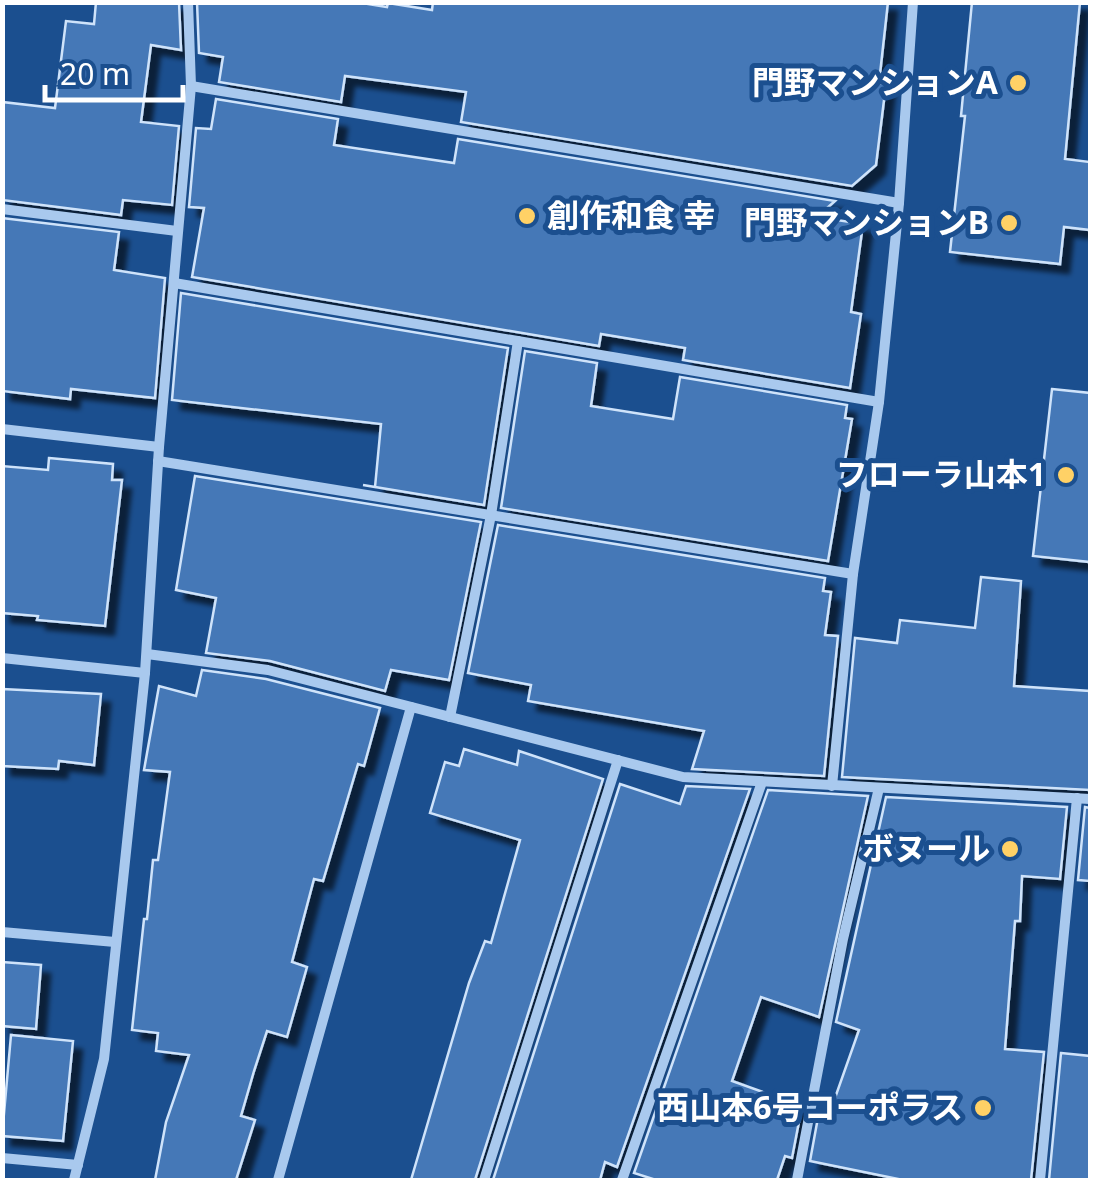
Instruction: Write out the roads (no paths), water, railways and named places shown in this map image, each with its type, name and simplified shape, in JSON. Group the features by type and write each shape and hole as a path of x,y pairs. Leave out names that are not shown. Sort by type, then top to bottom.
{"street":[{"path":"74,1180 104,1060 146,674 159,447 191,86 188,2"},
{"path":"832,786 853,574 878,402 913,2"},
{"path":"191,86 898,202"},
{"path":"2,210 176,232"},
{"path":"174,283 878,402"},
{"path":"450,717 491,515 518,341"},
{"path":"2,428 159,447"},
{"path":"158,462 853,574"},
{"path":"146,654 268,670 684,777 1090,798"},
{"path":"2,658 146,674"},
{"path":"278,1180 411,708"},
{"path":"484,1180 618,760"},
{"path":"622,1180 762,782"},
{"path":"797,1180 843,939 879,788"},
{"path":"1040,1180 1077,798"},
{"path":"2,932 115,942"},
{"path":"2,1158 78,1164"}],"place":[{"name":"門野マンションA","path":"1018,83"},
{"name":"創作和食 幸","path":"527,216"},
{"name":"門野マンションB","path":"1009,223"},
{"name":"フローラ山本1","path":"1066,475"},
{"name":"ボヌール","path":"1010,849"},
{"name":"西山本6号コーポラス","path":"983,1108"}]}
